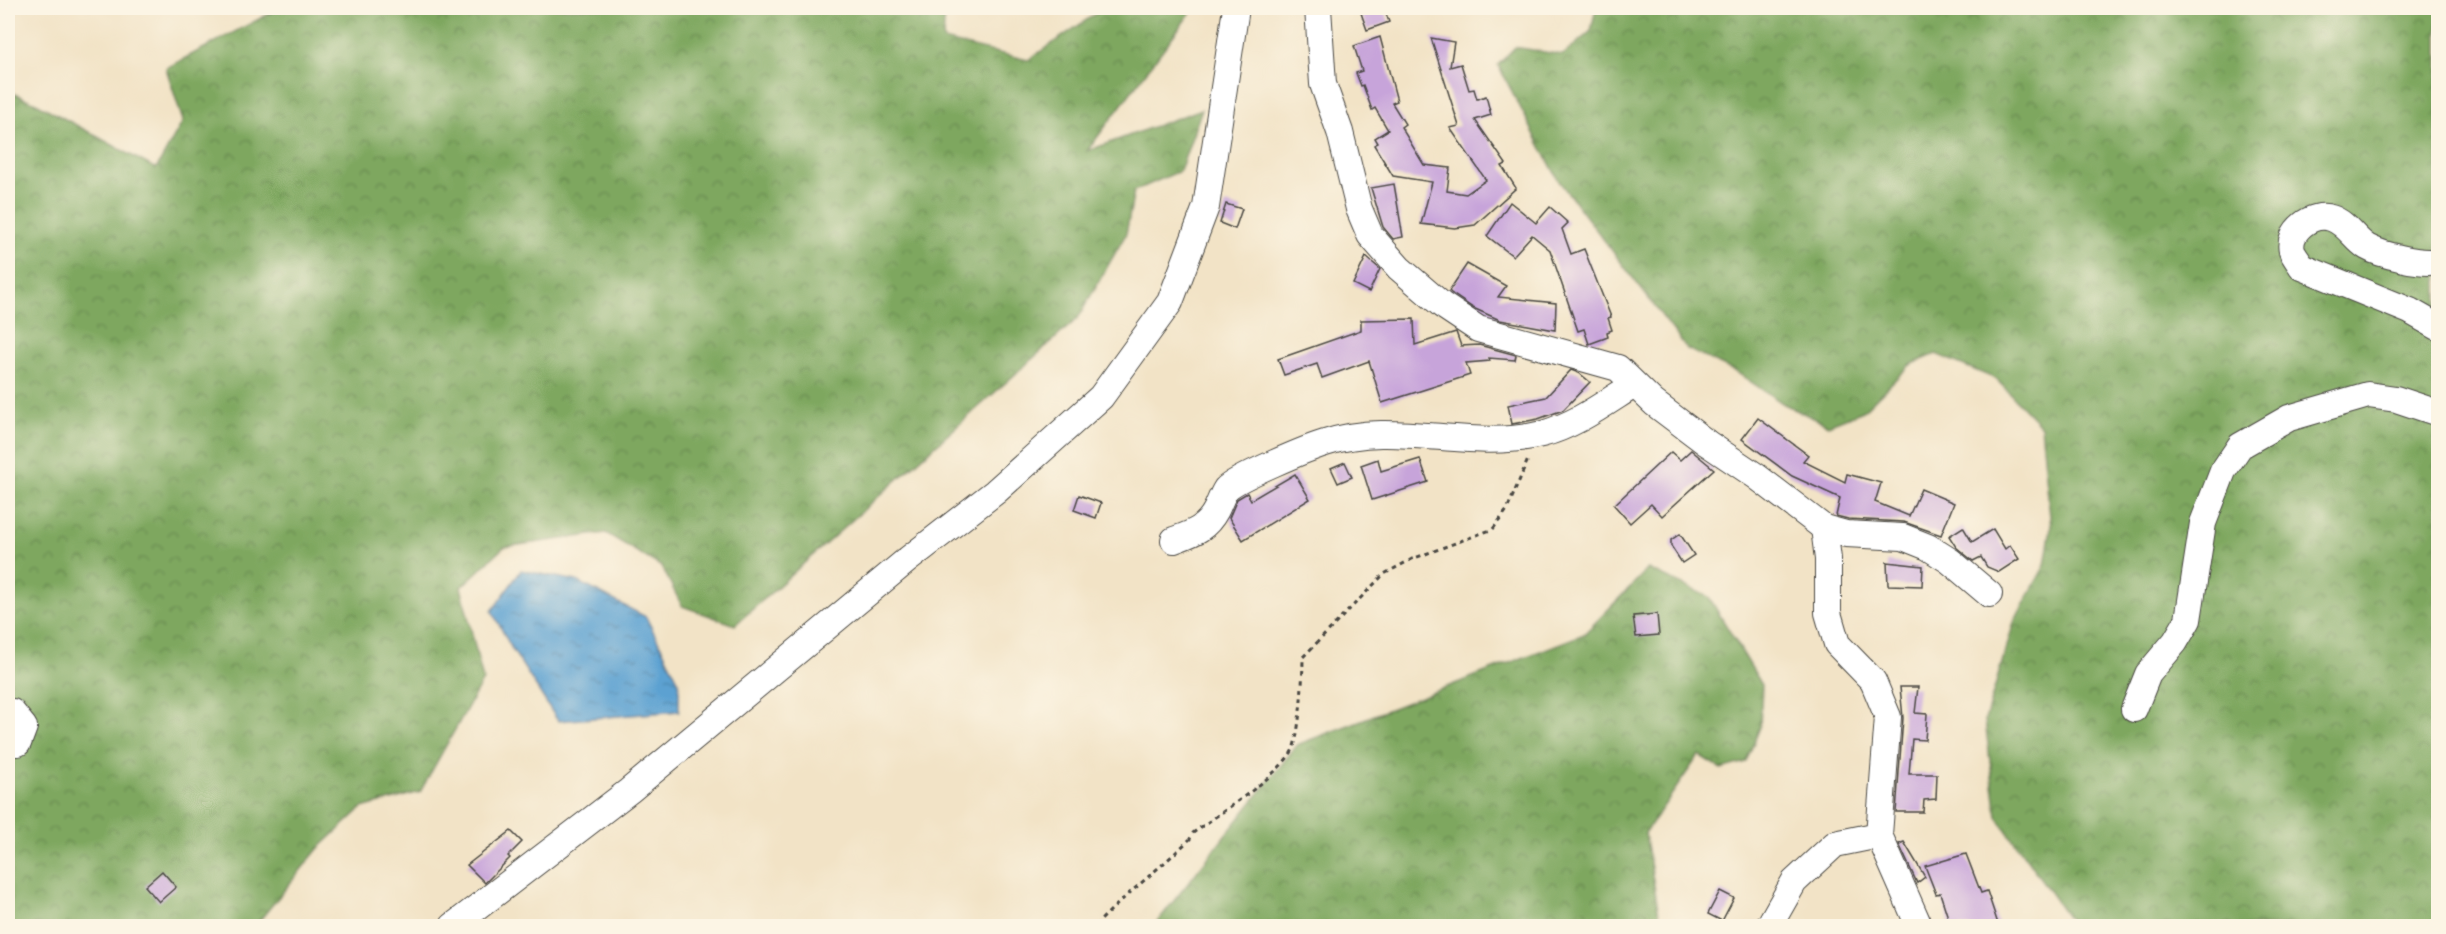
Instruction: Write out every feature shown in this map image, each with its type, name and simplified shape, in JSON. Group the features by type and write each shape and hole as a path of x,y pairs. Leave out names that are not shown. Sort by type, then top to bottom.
{"street":[{"path":"453,927 629,791 906,561 995,492 1101,397 1170,302 1202,218 1236,8"},
{"path":"1318,8 1323,84 1340,132 1359,209 1370,235 1399,268 1442,305 1478,329 1618,368 1634,385 1698,436 1756,476 1824,528 1846,534 1903,537 1950,561 1989,594"},
{"path":"2439,261 2398,257 2366,246 2347,228 2330,218 2316,218 2302,225 2293,237 2292,252 2302,267 2410,311 2439,327"},
{"path":"1174,540 1203,529 1212,519 1227,489 1292,455 1326,442 1357,434 1500,440 1540,434 1568,426 1634,385"},
{"path":"2134,709 2148,674 2175,642 2188,620 2204,523 2223,471 2240,446 2289,418 2368,395 2396,399 2439,413"},
{"path":"1824,528 1828,559 1828,613 1837,644 1874,681 1888,717 1879,835 1919,927"},
{"path":"8,713 12,712 24,727 18,743 8,743"},
{"path":"1769,927 1794,882 1835,844 1879,835"}],"path":[{"path":"1095,927 1135,888 1145,883 1190,839 1193,832 1259,784 1292,752 1303,687 1303,657 1383,574 1412,559 1493,529 1507,510 1540,434"}],"green space":[{"path":"280,8 945,8 943,40 1028,60 1104,8 1194,8 1087,151 1202,109 1180,171 1134,191 1126,234 1078,318 735,625 682,606 662,567 606,533 504,547 461,587 483,680 420,792 362,808 318,849 255,926 8,926 8,91 38,104 156,169 183,121 166,68"},
{"path":"1596,8 2438,8 2438,926 2074,926 1997,817 1985,720 2014,622 2045,565 2051,527 2041,426 1996,379 1936,354 1910,365 1863,411 1828,425 1784,404 1736,372 1687,349 1559,181 1498,65 1515,47 1563,55 1591,31"},
{"path":"1648,569 1709,597 1762,685 1760,727 1746,762 1721,769 1699,755 1645,833 1661,926 1154,926 1297,745 1584,634"}],"water":[{"path":"521,570 577,581 646,617 679,682 679,711 558,721 512,649 492,611"}],"building":[{"path":"1384,8 1389,22 1367,30 1361,13"},
{"path":"1380,37 1397,101 1392,103 1405,124 1401,127 1424,165 1450,168 1447,191 1466,194 1486,180 1450,128 1459,126 1431,38 1454,42 1450,67 1461,64 1469,90 1474,89 1477,99 1486,96 1491,115 1475,120 1506,164 1502,166 1516,188 1475,225 1455,228 1421,224 1432,182 1393,176 1374,145 1378,143 1375,138 1388,130 1375,108 1372,110 1363,85 1361,86 1356,73 1362,71 1354,46"},
{"path":"1394,184 1403,237 1393,239 1383,227 1371,188"},
{"path":"1510,202 1536,223 1550,207 1568,223 1562,229 1571,254 1584,249 1611,317 1608,318 1612,330 1607,332 1608,337 1589,344 1584,329 1578,331 1550,250 1532,235 1513,256 1487,236"},
{"path":"1226,204 1242,209 1235,229 1220,223"},
{"path":"1366,257 1380,269 1369,292 1353,284"},
{"path":"1467,264 1506,286 1498,297 1556,303 1555,330 1500,320 1473,308 1451,293 1449,291"},
{"path":"1414,319 1415,345 1456,332 1461,346 1479,345 1516,355 1515,360 1489,358 1490,361 1466,363 1470,375 1382,403 1369,361 1322,378 1317,364 1284,375 1278,359 1361,330 1361,320"},
{"path":"1571,370 1590,382 1563,410 1538,419 1512,424 1508,405 1546,397"},
{"path":"1758,418 1808,455 1803,461 1845,482 1847,474 1881,483 1875,502 1909,516 1921,489 1954,503 1941,535 1904,522 1848,519 1836,516 1840,498 1792,476 1742,439"},
{"path":"1691,450 1714,469 1662,516 1651,504 1630,523 1614,505 1671,452 1680,460"},
{"path":"1378,459 1381,471 1420,459 1428,482 1372,500 1361,465"},
{"path":"1345,462 1352,477 1338,483 1331,468"},
{"path":"1295,474 1310,499 1243,540 1229,518 1237,499 1247,493 1251,500"},
{"path":"1079,495 1101,503 1096,518 1074,510"},
{"path":"1963,527 1972,542 1993,529 2005,549 2010,545 2019,559 1999,572 1987,567 1981,557 1973,561 1956,547 1949,536"},
{"path":"1680,534 1694,555 1682,563 1671,546 1671,540"},
{"path":"1887,562 1923,566 1922,586 1888,585"},
{"path":"1657,614 1659,635 1636,637 1633,616"},
{"path":"1900,687 1918,687 1915,713 1927,714 1925,740 1912,739 1909,774 1937,774 1936,799 1924,800 1923,812 1896,812 1903,718"},
{"path":"511,831 522,842 508,856 510,858 485,883 467,865"},
{"path":"1904,842 1925,877 1917,883 1899,844"},
{"path":"1966,854 1981,893 1987,891 1999,927 1951,927 1940,893 1936,894 1925,866"},
{"path":"162,871 176,887 159,902 145,886"},
{"path":"1720,891 1734,898 1722,921 1708,914"}]}
